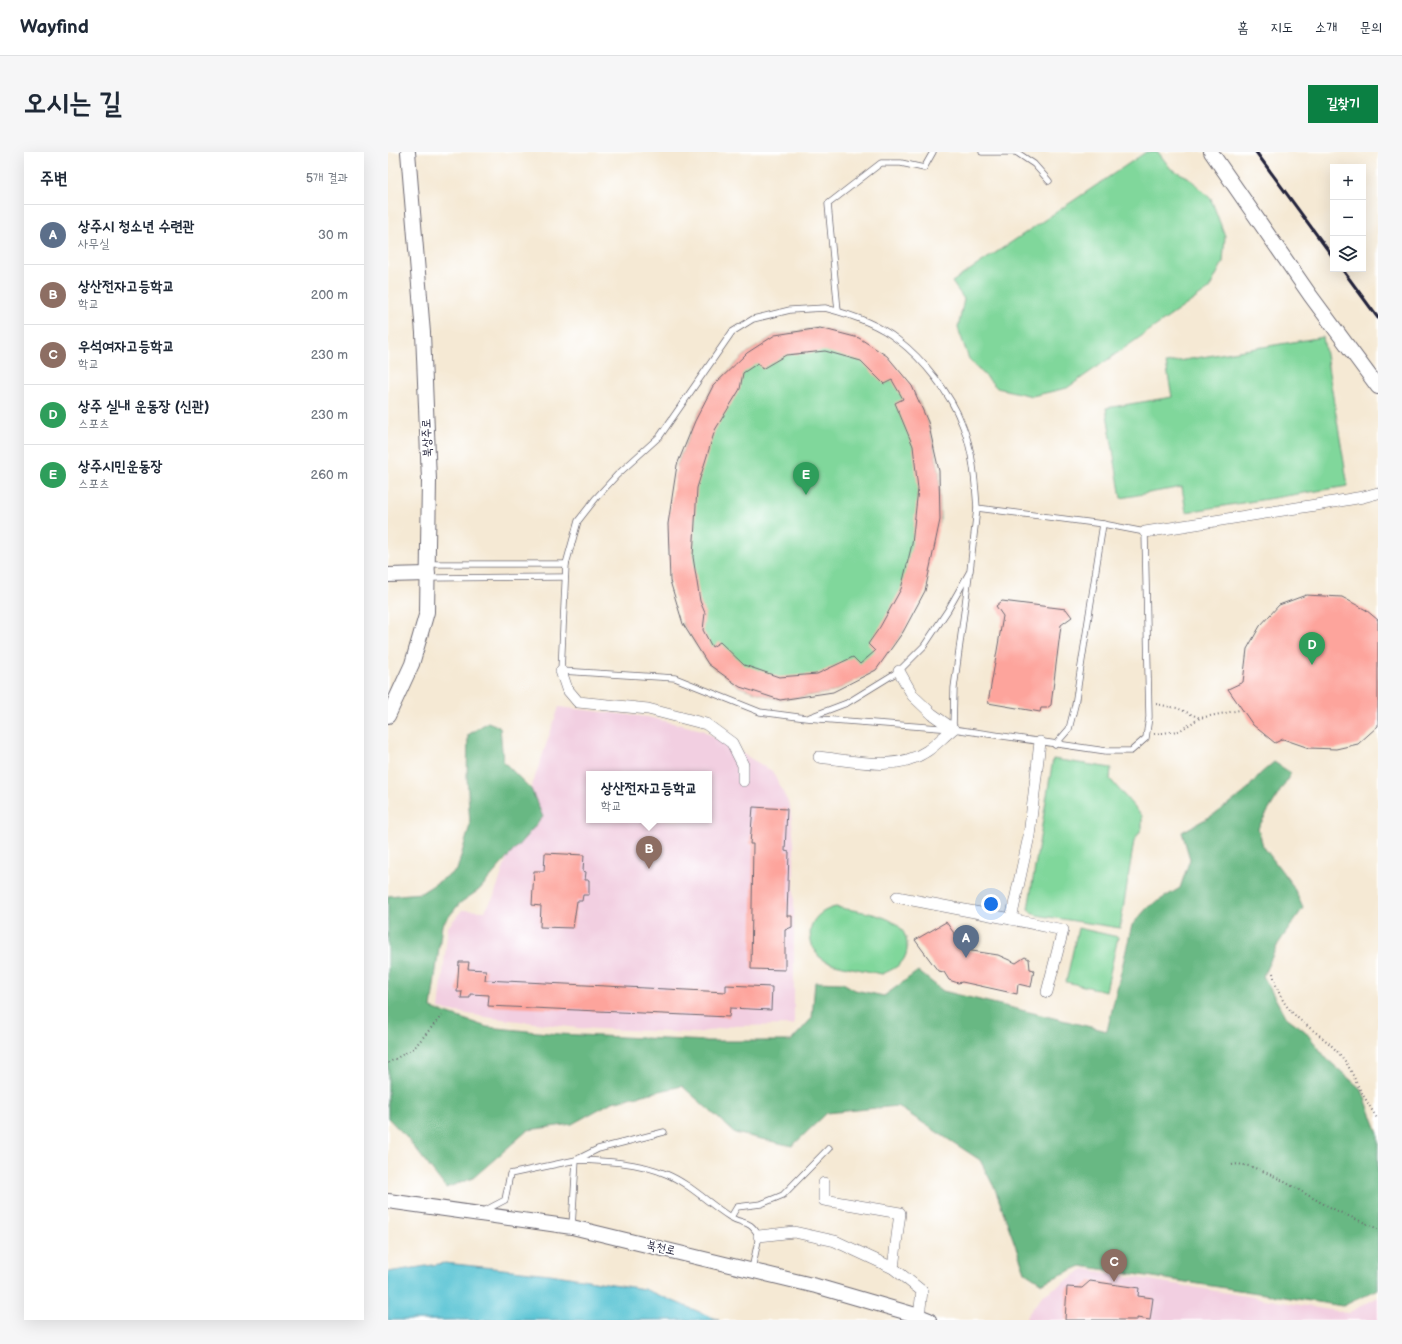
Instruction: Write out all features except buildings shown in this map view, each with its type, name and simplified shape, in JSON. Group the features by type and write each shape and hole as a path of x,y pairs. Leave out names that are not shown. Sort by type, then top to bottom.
{"street":[{"name":"북상주로","path":"388,716 412,664 427,612 429,480 423,333 408,152"},
{"path":"1211,152 1310,295 1378,387"},
{"path":"1145,532 1336,502 1378,492"},
{"path":"388,575 428,572"},
{"path":"561,671 566,689 578,702 648,710 706,724 732,743 744,765 743,781"},
{"path":"819,757 882,763 904,762 928,751 953,729 932,714 913,696 899,671"},
{"path":"1011,919 1029,836 1040,742"},
{"path":"897,897 1062,930 1047,992"},
{"path":"824,1183 824,1200 900,1213 893,1268"},
{"name":"북천로","path":"388,1201 572,1227 752,1270 924,1318"},
{"path":"759,1236 794,1232 835,1241 893,1268 922,1291 924,1318"}],"lane":[{"path":"838,311 828,204 881,163 901,163 924,168 933,152"},
{"path":"982,152 1016,152 1034,164 1049,181"},
{"path":"953,729 954,688 977,508 974,476 963,424 946,392 920,361 897,339 866,322 838,311 825,308 790,310 753,319 732,332 660,436 617,475 578,521 566,564 561,671 674,678 760,712 806,718 953,729 1106,752 1132,751 1146,738 1147,734 1148,703 1145,532 1103,524 977,508"},
{"path":"1055,745 1069,729 1075,705 1103,524"},
{"path":"428,572 566,564"},
{"path":"806,718 847,703 899,671 924,646 948,610 970,571"},
{"path":"428,572 566,577"},
{"path":"576,1160 598,1149 664,1132"},
{"path":"731,1217 736,1207 761,1204 783,1195 829,1148"},
{"path":"572,1227 576,1160"},
{"path":"480,1213 505,1200 510,1174 576,1160 623,1162 666,1174 702,1196 731,1217 753,1225 759,1236 752,1270"}],"path":[{"path":"1148,703 1177,708 1200,718"},
{"path":"1147,734 1180,731 1200,718 1240,710"},
{"path":"1273,972 1276,989 1286,1006 1298,1020 1315,1030 1345,1061 1378,1120"},
{"path":"388,1063 414,1048 443,1014"},
{"path":"1232,1165 1238,1163 1248,1165 1278,1178 1328,1207 1378,1229"}],"shaded area":[{"path":"559,707 648,717 702,730 772,771 790,806 794,842 794,1025 732,1026 697,1033 578,1028 492,1018 439,1009 448,927 462,910 485,911 494,896"},
{"path":"1084,1269 1348,1313 1378,1297 1378,1320 1027,1320 1026,1317 1042,1296"}],"green space":[{"path":"1146,152 1158,152 1171,169 1188,177 1211,199 1225,236 1223,262 1209,289 1067,388 1032,396 997,388 969,359 958,328 964,299 952,282"},
{"path":"820,328 859,338 912,386 928,422 939,471 940,520 903,632 875,670 833,692 780,700 740,687 708,664 683,624 677,465 695,421 713,386 747,353 775,335"},
{"path":"1323,337 1348,486 1186,512 1182,487 1121,498 1106,408 1172,397 1166,363"},
{"path":"488,722 500,727 503,761 531,789 543,817 479,890 460,903 442,925 431,1008 487,1027 558,1034 707,1041 791,1041 812,1018 815,982 843,983 855,990 884,996 918,971 943,991 1107,1031 1132,925 1148,907 1180,888 1190,859 1182,832 1213,815 1244,793 1260,774 1274,762 1291,773 1258,828 1263,846 1293,886 1303,908 1278,944 1263,976 1285,1016 1305,1031 1327,1059 1362,1090 1378,1133 1378,1289 1343,1306 1081,1266 1042,1283 1025,1272 995,1189 980,1160 897,1106 827,1113 792,1146 735,1133 682,1086 612,1102 572,1124 528,1130 473,1178 446,1188 407,1138 388,1118 388,896 421,893 457,870 470,825 467,777 468,735"},
{"path":"1053,759 1111,768 1110,779 1142,816 1142,828 1134,841 1120,928 1036,915 1028,909"},
{"path":"836,907 871,913 893,922 901,929 906,938 907,950 904,959 895,968 882,974 827,962 819,957 812,945 810,936 812,923 820,914 828,909"},
{"path":"1078,928 1118,937 1106,991 1066,982"}],"water":[{"path":"445,1263 550,1274 644,1289 719,1320 388,1320 388,1272"}],"railway":[{"path":"1256,152 1330,253"},
{"path":"1344,272 1378,318"}],"place":[{"name":"상주시민운동장","path":"806,495"},
{"name":"상주 실내 운동장 (신관)","path":"1312,665"},
{"name":"상산전자고등학교","path":"649,869"},
{"name":"상주시 청소년 수련관","path":"966,958"},
{"name":"우석여자고등학교","path":"1114,1282"}]}
